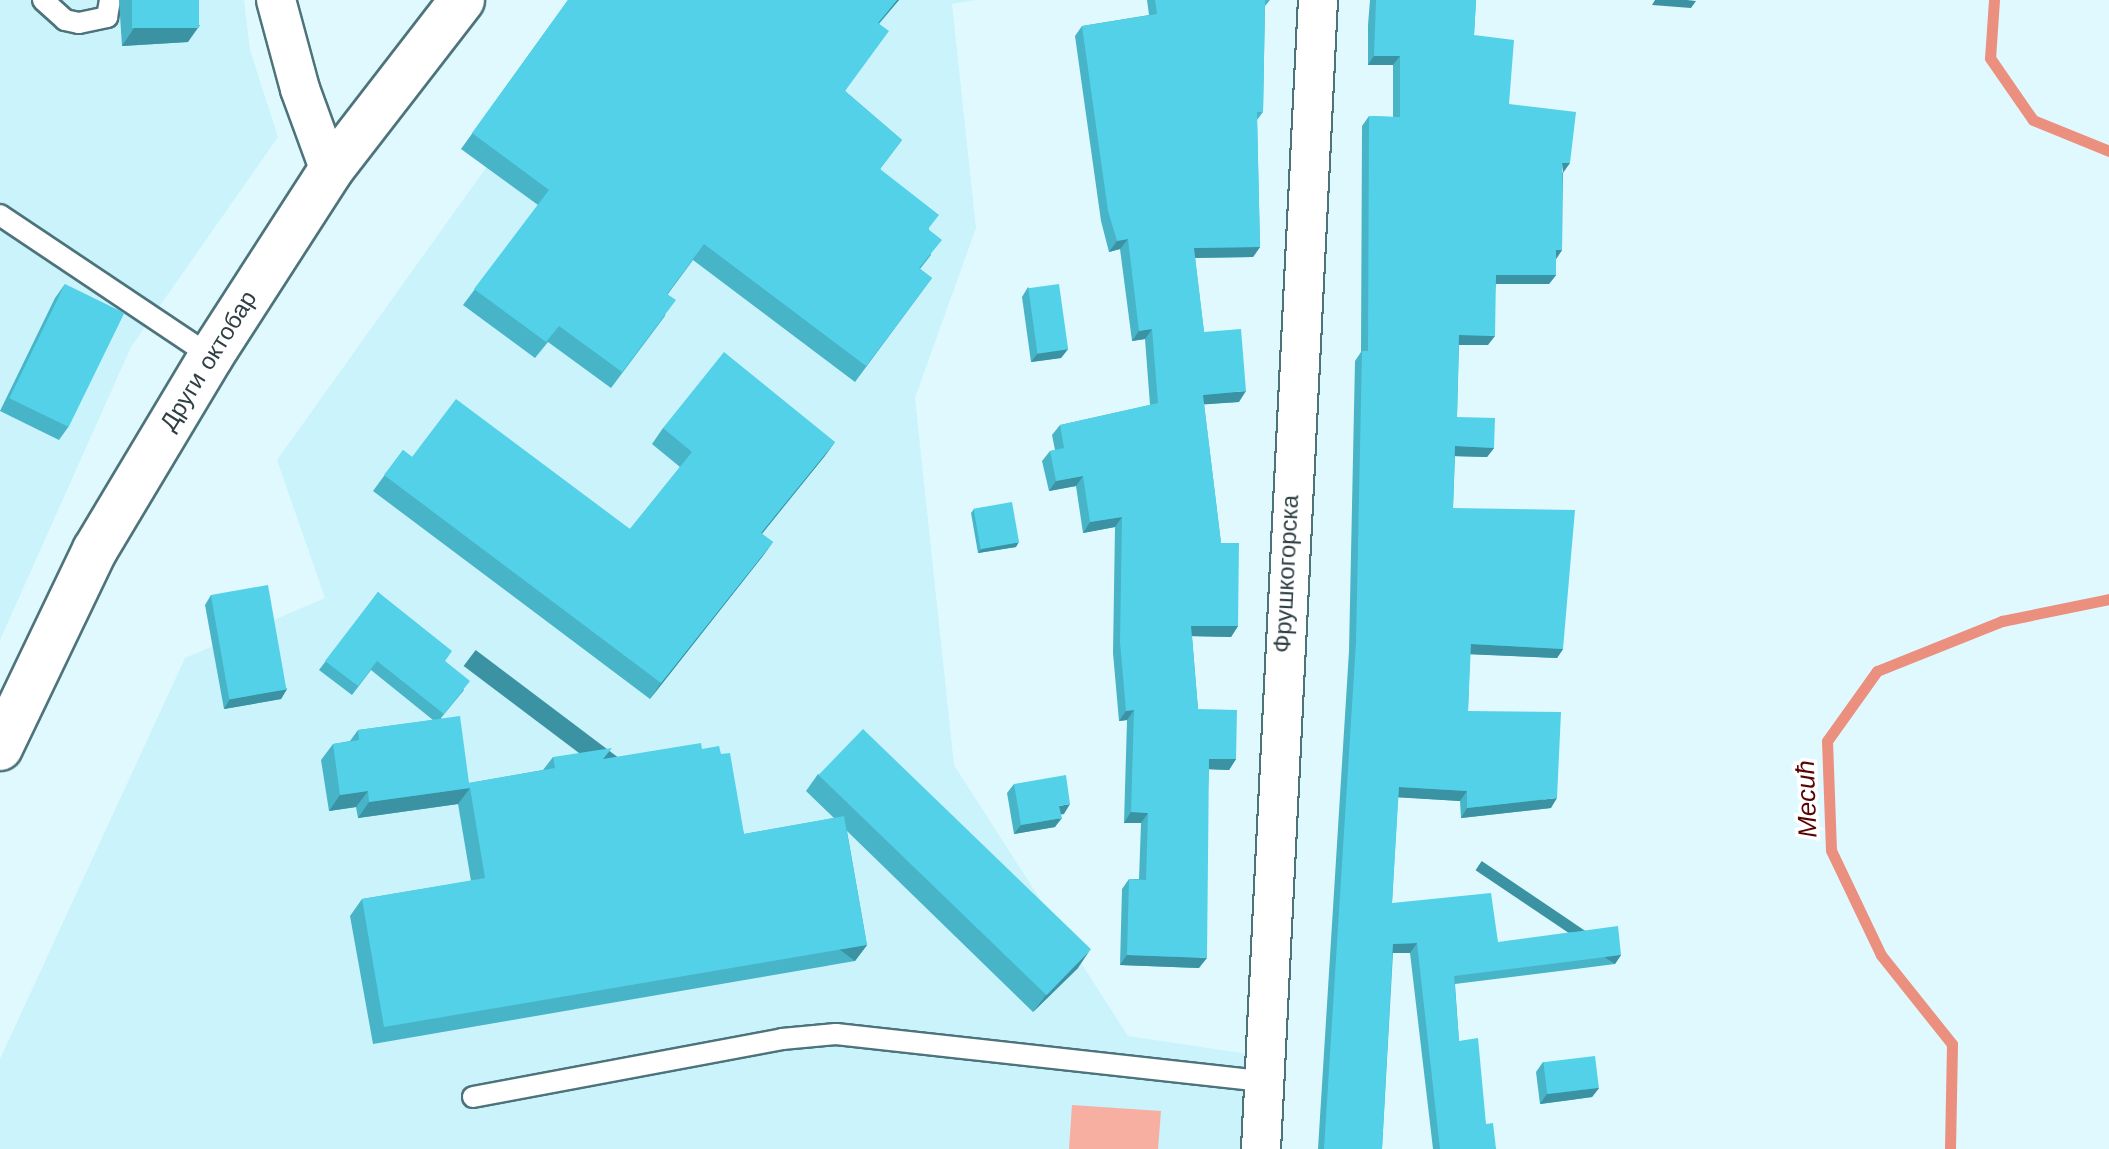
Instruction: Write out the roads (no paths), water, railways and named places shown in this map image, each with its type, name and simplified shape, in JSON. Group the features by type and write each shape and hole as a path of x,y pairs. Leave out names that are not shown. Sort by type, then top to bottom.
{"main road":[{"name":"Други октобар","path":"0,748 95,550 211,356 330,171 462,0"}],"street":[{"path":"276,0 300,89 330,171"},
{"name":"Фрушкогорска","path":"1261,1149 1318,0"}],"lane":[{"path":"43,0 65,20 79,23 107,17 110,0"},
{"path":"0,215 211,356"},
{"path":"473,1097 782,1039 836,1034 1262,1081"}],"waterway":[{"name":"Месић","path":"1994,0 1990,58 2033,120 2109,151"},
{"name":"Месић","path":"1950,1149 1952,1044 1881,955 1831,850 1827,741 1877,671 2002,621 2109,599"}]}
